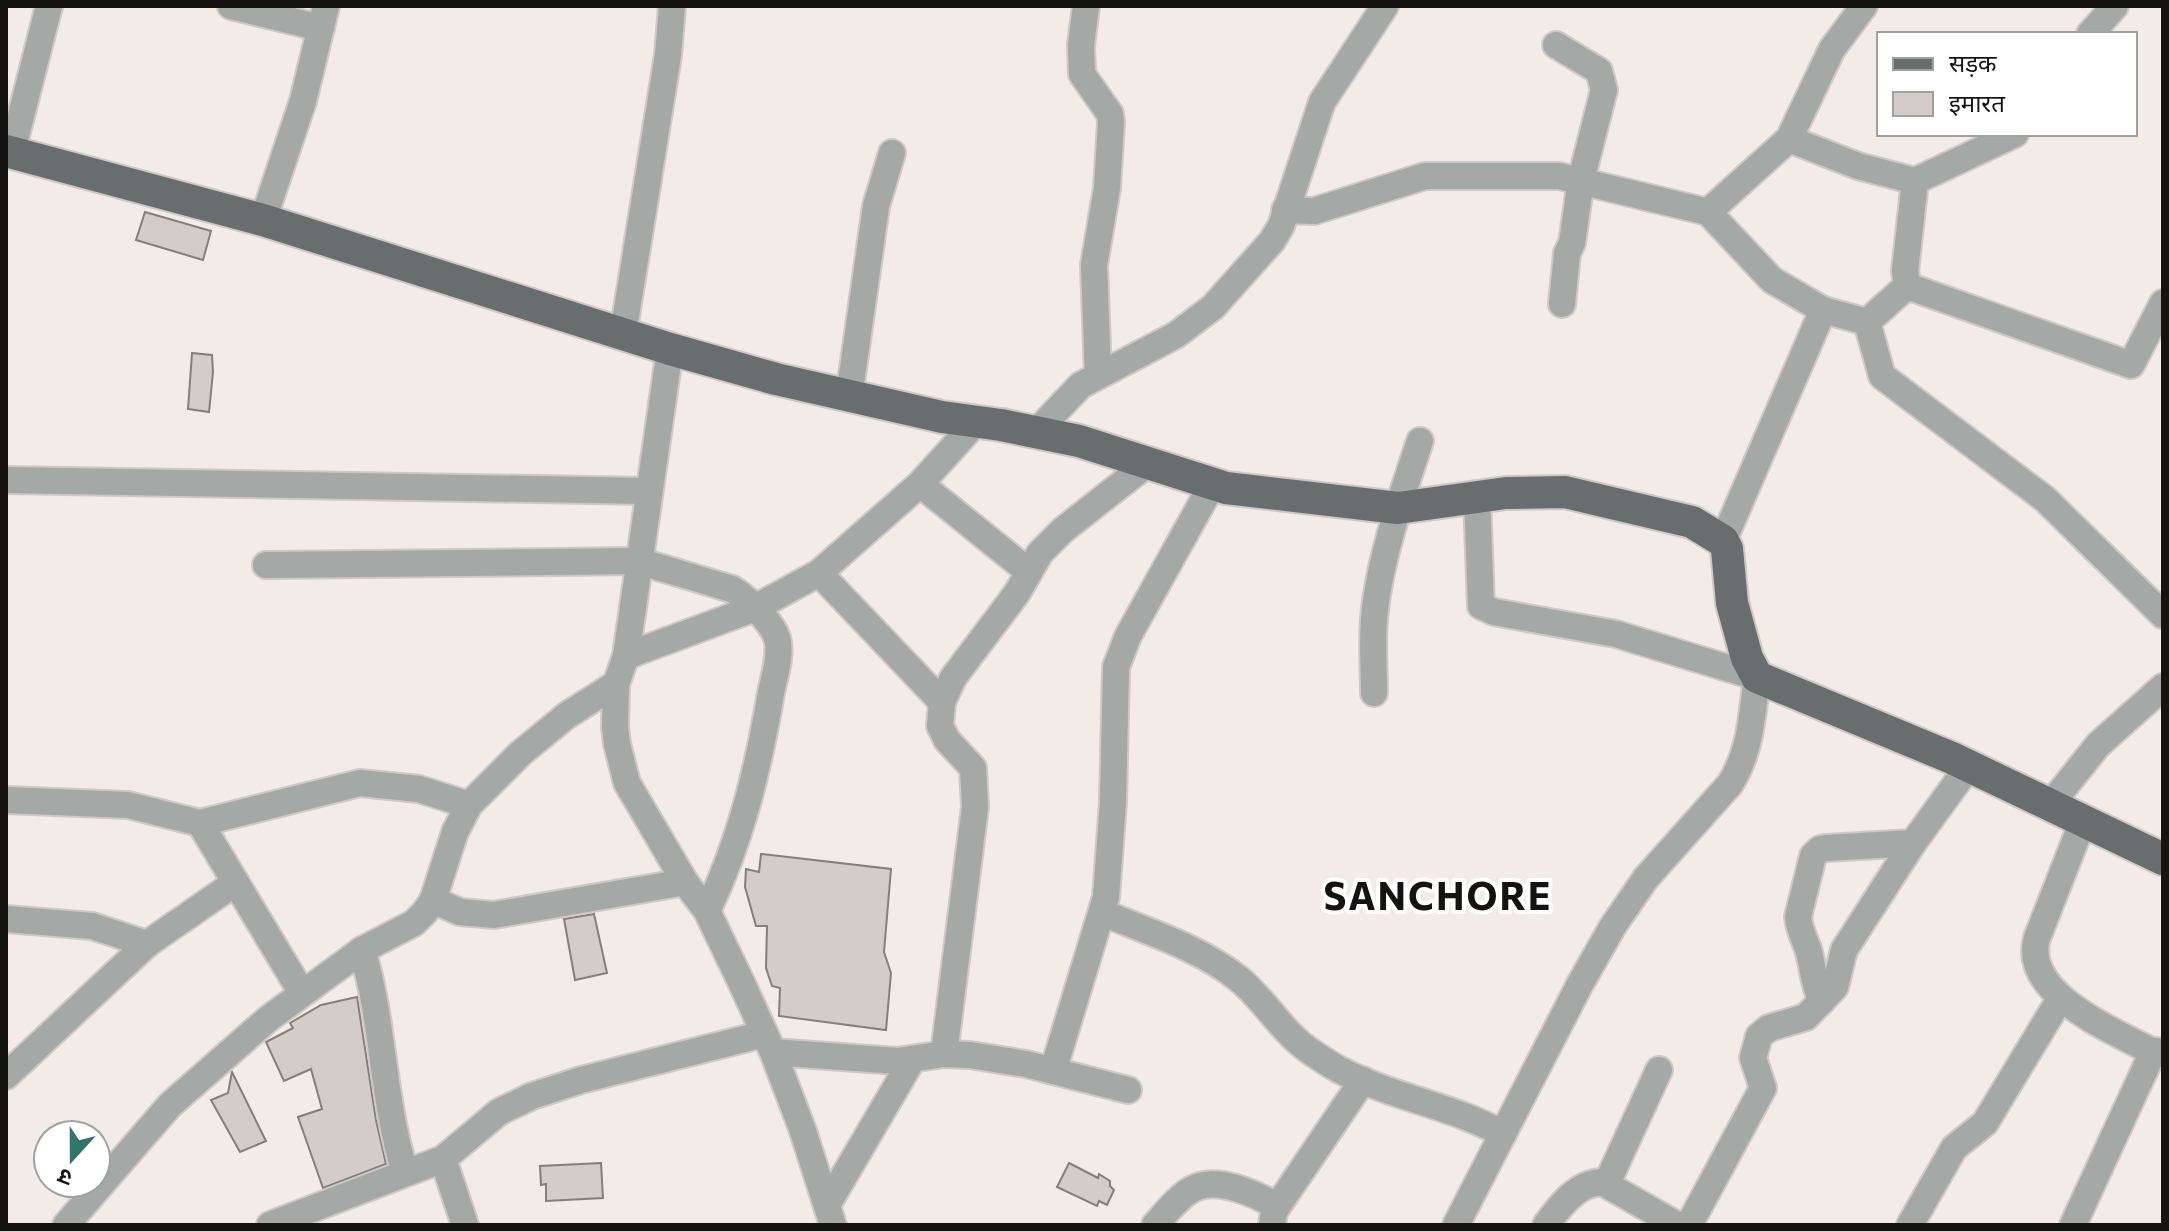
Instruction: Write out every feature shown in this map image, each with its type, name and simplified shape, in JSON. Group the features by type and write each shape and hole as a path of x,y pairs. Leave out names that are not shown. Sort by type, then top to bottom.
{"main road":[{"path":"9,151 263,220 670,349 849,397 1079,441 1212,485 1398,508 1536,491 1565,492 1692,522 1723,541 1728,557 1735,618 1751,668 1757,677 1969,766 2163,859"}],"street":[{"path":"9,151 49,6"},
{"path":"231,6 324,17 303,101 263,220"},
{"path":"623,334 668,55 672,6"},
{"path":"1086,6 1081,45 1082,74 1110,114 1111,122 1107,188 1094,265 1098,375"},
{"path":"1036,432 1074,390 1176,335 1213,307 1272,241 1322,102 1385,6"},
{"path":"1708,212 1789,139 1832,49 1864,6"},
{"path":"2092,32 2115,6"},
{"path":"1556,45 1599,71 1604,90 1581,180 1572,243 1567,253 1562,304"},
{"path":"1789,139 1858,166 1915,181 2011,136"},
{"path":"849,397 876,206 892,153"},
{"path":"1285,210 1314,211 1425,176 1559,176 1581,180 1708,212 1772,280 1823,310 1867,322"},
{"path":"1907,286 1905,271 1915,181"},
{"path":"1907,286 2131,365 2163,303"},
{"path":"1867,322 1907,286"},
{"path":"1723,541 1823,310"},
{"path":"1867,322 1882,376 2045,499 2163,615"},
{"path":"670,349 647,491 626,656 616,684 617,744 627,783 685,882 707,911 768,1043 803,1131 830,1215"},
{"path":"626,656 755,608 819,573 920,484 977,421"},
{"path":"1374,693 1375,611 1398,508 1420,441"},
{"path":"944,1054 975,807 973,768 941,730 942,702 953,678 1017,593 1040,553 1063,530 1147,464"},
{"path":"6,480 647,491"},
{"path":"920,484 1028,571"},
{"path":"1053,1071 1103,913 1108,882 1116,667 1128,636 1212,485"},
{"path":"1456,1225 1613,926 1646,878 1737,773 1750,736 1757,677 1616,634 1494,612 1481,606 1477,497"},
{"path":"266,565 638,561 732,589 755,608 773,632 778,651 751,792 724,875 707,911"},
{"path":"819,573 942,702"},
{"path":"66,1225 170,1105 268,1019 362,950 414,923 433,900 455,832 469,805 521,753 566,716 616,684"},
{"path":"2050,805 2098,745 2163,687"},
{"path":"1689,1225 1763,1088 1753,1058 1759,1036 1769,1028 1800,1020 1839,981 1844,950 1913,843 1969,766"},
{"path":"6,800 128,805 200,823 360,783 419,789 469,805"},
{"path":"2073,1225 2158,1052 2060,999 2037,964 2034,951 2083,821"},
{"path":"200,823 302,993"},
{"path":"1822,1001 1814,984 1808,950 1798,926 1813,856 1826,848 1913,843"},
{"path":"433,900 460,912 494,915 685,882"},
{"path":"6,1076 147,944 235,883"},
{"path":"1103,913 1207,956 1242,981 1307,1049 1363,1080 1477,1119 1503,1134"},
{"path":"6,919 92,926 147,944"},
{"path":"362,950 374,989 395,1141 405,1172"},
{"path":"1910,1225 1954,1148 1985,1123 2060,999"},
{"path":"270,1225 443,1159 499,1112 532,1096 581,1080 768,1043 912,1060 944,1054 970,1055 1128,1090"},
{"path":"830,1215 912,1060"},
{"path":"1607,1183 1659,1070"},
{"path":"1155,1225 1191,1190 1205,1185 1259,1196 1274,1216 1363,1080"},
{"path":"443,1159 465,1225"},
{"path":"1546,1225 1574,1193 1592,1183 1607,1183 1677,1225"}],"building":[{"path":"145,212 211,231 203,260 136,240"},
{"path":"192,353 212,355 209,412 188,409"},
{"path":"761,854 891,869 884,952 891,973 886,1030 779,1016 780,988 772,986 766,968 767,926 756,926 745,887 746,869 759,872"},
{"path":"594,914 607,973 575,980 564,919"},
{"path":"357,997 386,1164 323,1188 298,1117 322,1109 311,1069 284,1081 266,1042 293,1028 290,1023 321,1005"},
{"path":"232,1072 266,1141 240,1152 211,1100 228,1093"},
{"path":"601,1163 603,1198 546,1201 546,1184 541,1185 540,1166"},
{"path":"1069,1163 1110,1181 1114,1190 1107,1205 1099,1201 1097,1206 1057,1187"}],"district":[{"name":"SANCHORE","path":"1438,894"}]}
